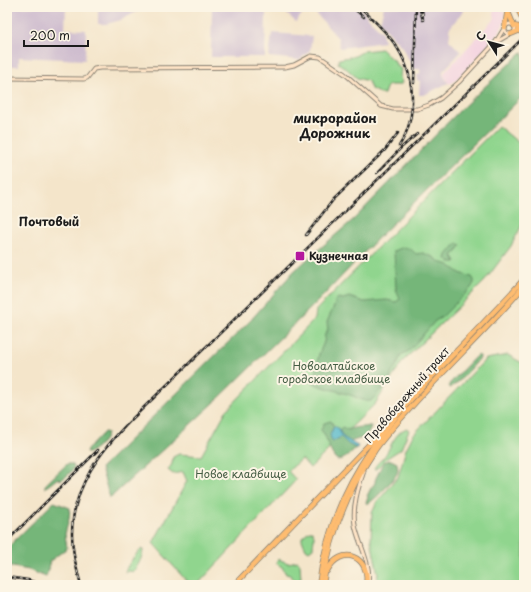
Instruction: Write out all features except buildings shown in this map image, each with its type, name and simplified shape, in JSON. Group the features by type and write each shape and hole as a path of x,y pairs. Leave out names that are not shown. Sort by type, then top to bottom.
{"highway":[{"path":"517,7 523,20"},
{"path":"522,7 524,11"},
{"path":"506,9 514,26 524,28"},
{"path":"505,27 507,19 506,9"},
{"path":"511,34 524,28"},
{"name":"Правобережный тракт","path":"319,585 323,560 332,528 346,493 371,449 524,279"},
{"name":"Правобережный тракт","path":"323,585 331,545 340,516 356,483 385,437 413,401 524,286"},
{"path":"234,585 413,401"},
{"path":"324,578 327,570 333,562 341,557 348,556 355,558 362,564 366,573 366,585"},
{"path":"240,585 243,576"}],"street":[{"path":"7,78 79,80 87,78 91,71 96,68 285,67 294,65 309,57 315,56 322,58 345,74 381,106 388,109 408,110 424,108 441,98 459,82 494,43 505,27 509,24 514,26 514,31 511,34 494,43"},
{"path":"505,27 506,33 511,34"},
{"path":"366,466 359,487 354,513 355,525 369,572 366,585"}],"shaded area":[{"path":"7,7 66,7 65,29 86,30 85,60 19,57 19,66 7,66"},
{"path":"105,7 146,7 121,20 106,24 98,24 98,10"},
{"path":"212,7 265,7 265,57 211,57"},
{"path":"279,7 303,7 306,9 296,22"},
{"path":"310,7 359,7 382,32 384,42 340,48 338,38"},
{"path":"384,7 466,7 449,29 449,40 461,52 443,71 443,75 448,83 424,95 419,95 420,81 417,80 417,74 420,74 420,69 414,69 402,47 380,22"},
{"path":"492,7 502,7 505,14 505,20 500,31 484,51 455,81 449,84 443,74 495,18"},
{"path":"272,33 312,36 310,50 300,60 269,57"}],"green space":[{"path":"382,49 401,69 400,77 402,83 400,85 389,85 384,94 371,89 368,81 357,78 338,63 339,59 355,56 364,51"},
{"path":"522,52 524,57 524,95 381,235 323,296 216,401 110,498 101,468 250,321 294,271 354,219 462,108"},
{"name":"Новоалтайское городское кладбище","path":"498,126 524,147 524,221 511,246 484,282 403,361 375,404 310,468 302,459 288,471 296,480 197,585 190,585 153,543 187,481 183,472 173,474 168,470 172,464 173,457 179,454 201,456 226,411 315,319 316,310"},
{"path":"457,243 461,245 457,252 452,255 456,261 449,262 446,259 447,255"},
{"path":"404,247 411,249 416,254 423,253 449,265 460,273 472,277 474,283 471,288 442,317 435,321 409,351 401,355 391,374 390,380 371,401 362,400 313,383 319,354 324,342 325,334 328,330 327,322 335,301 338,298 343,299 349,297 364,302 387,300 396,302 400,299 396,289 394,251"},
{"path":"477,355 480,356 480,358 461,379 449,388 451,382"},
{"path":"508,355 524,364 524,585 376,585 378,574 371,540 372,513 377,502 398,477 406,449 413,435 486,359"},
{"path":"331,421 334,426 331,432 356,448 346,457 337,460 334,457 326,437 321,430 324,423"},
{"path":"371,426 366,436 350,442 343,437 339,430 342,427 349,430"},
{"path":"407,428 409,430 401,449 374,469 384,457 396,436"},
{"path":"104,432 107,434 102,443 89,453 86,453 87,450"},
{"path":"391,460 397,463 398,470 395,476 379,495 367,504 367,496 375,483 382,464 385,461"},
{"path":"67,464 72,464 74,466 69,474 60,480 58,478 45,488 45,485"},
{"path":"54,502 70,508 65,534 67,548 50,561 46,577 29,570 7,566 7,548"},
{"path":"309,531 312,531 314,537 313,548 309,551 306,549 302,537"},
{"path":"142,549 142,556 136,568 132,572 125,572 137,553"},
{"path":"278,559 288,563 298,561 300,564 301,579 298,581 294,580 290,575 286,574 282,567 276,563"}],"water":[{"path":"334,426 338,428 343,437 358,446 357,448 348,444 341,437 332,442 330,435"}],"railway":[{"path":"352,7 364,17"},
{"path":"360,7 394,43 401,55 410,80 412,94 410,121 399,146"},
{"path":"414,83 416,7"},
{"path":"419,7 423,20 422,8"},
{"path":"81,585 73,547 73,517 77,501 90,470 110,443 133,418 524,37"},
{"path":"306,235 333,200 385,150 398,133"},
{"path":"377,173 417,134"},
{"path":"7,541 98,450"},
{"path":"7,577 28,580 42,585"}],"place":[{"name":"Кузнечная","path":"300,256"}],"district":[{"name":"микрорайон Дорожник","path":"335,126"},
{"name":"Почтовый","path":"49,222"}],"park label":[{"name":"Новое кладбище","path":"241,474"}]}
